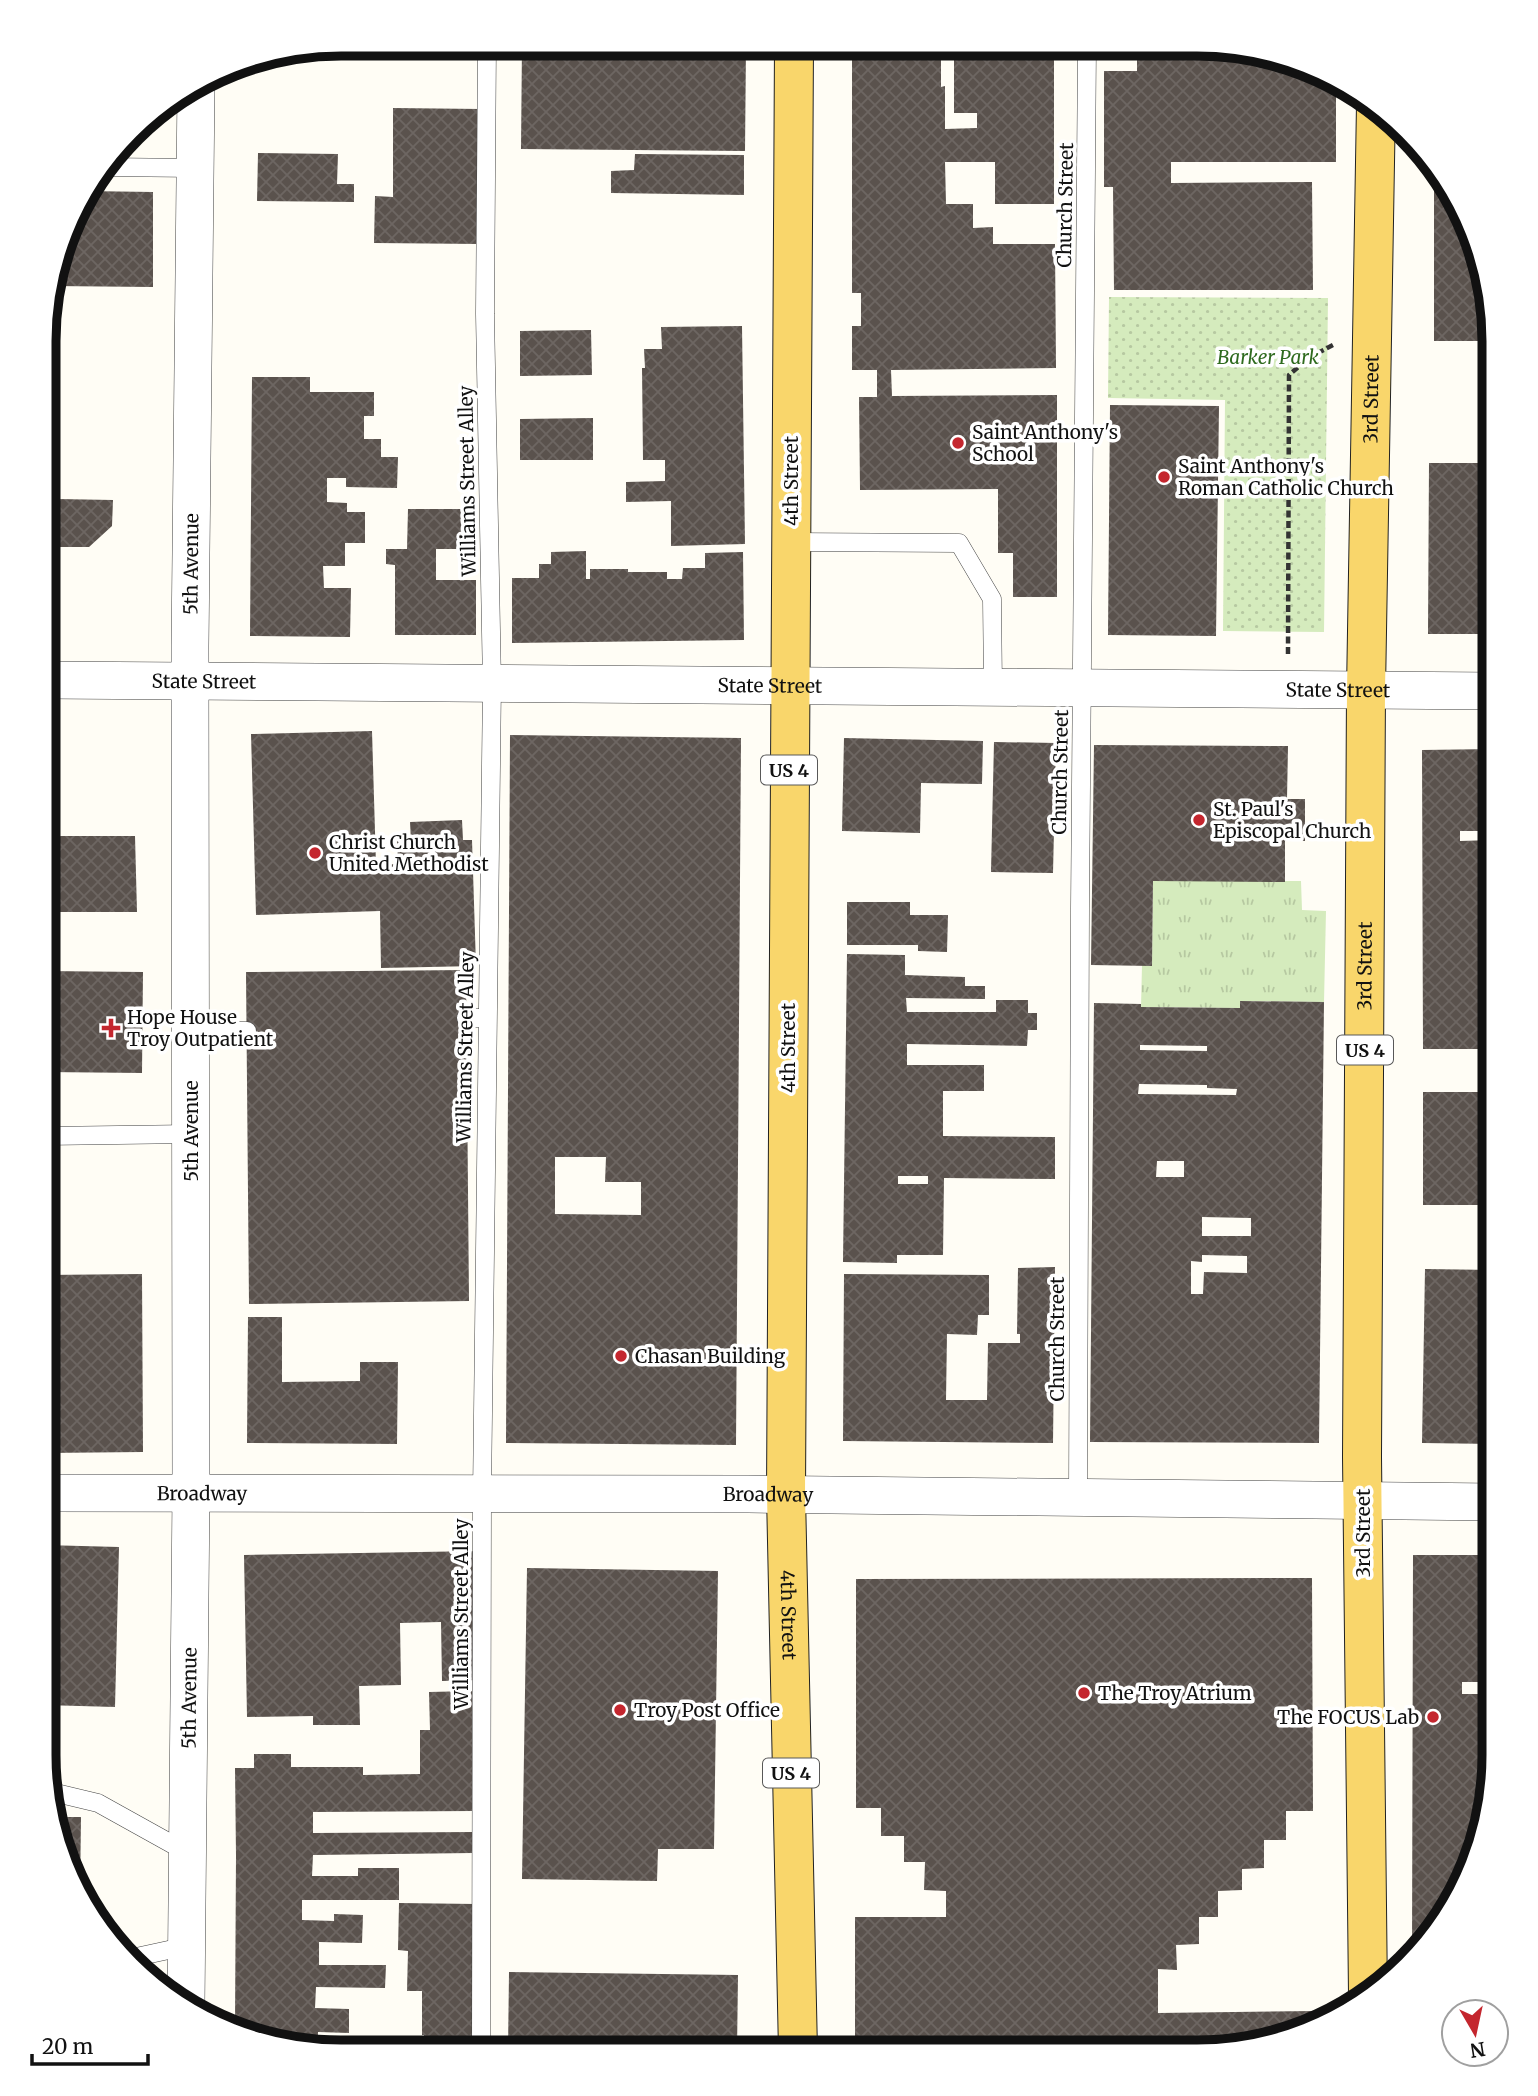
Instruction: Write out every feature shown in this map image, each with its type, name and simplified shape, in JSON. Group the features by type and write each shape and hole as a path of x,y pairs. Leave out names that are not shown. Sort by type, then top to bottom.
{"main road":[{"name":"4th Street","path":"794,56 786,1495 798,2040"},
{"name":"3rd Street","path":"1368,1983 1362,1501 1366,690 1380,123"}],"street":[{"name":"5th Avenue","path":"186,1994 191,1493 190,681 195,168 188,101"},
{"name":"State Street","path":"56,680 1482,691"},
{"name":"Broadway","path":"56,1493 786,1495 1482,1502"}],"lane":[{"name":"Williams Street Alley","path":"481,2040 482,1494 492,684 485,314 486,56"},
{"name":"Church Street","path":"1078,1498 1087,56"},
{"path":"116,167 195,168"},
{"path":"790,542 959,543 992,599 993,687"},
{"path":"466,1018 486,1018"},
{"path":"191,1030 247,1031"},
{"path":"56,1136 191,1133"},
{"path":"58,1793 98,1803 188,1853"},
{"path":"140,1956 187,1947"}],"path":[{"path":"1287,690 1289,375 1310,357 1373,325"}],"green space":[{"name":"Barker Park","path":"1109,297 1328,298 1324,632 1223,631 1225,400 1108,398"},
{"path":"1153,881 1301,881 1302,910 1326,911 1324,1002 1241,1001 1240,1008 1141,1007 1142,965 1152,965"}],"building":[{"path":"522,56 746,56 745,151 521,149"},
{"path":"852,56 941,56 941,87 945,86 945,129 977,128 977,113 954,113 954,56 1054,56 1054,204 995,204 995,162 945,162 946,204 973,204 973,228 993,227 993,244 1055,244 1056,368 891,370 892,396 1057,395 1057,597 1013,597 1013,553 998,553 998,489 860,490 859,397 877,397 877,370 852,370 852,326 861,326 861,293 852,293"},
{"path":"1137,56 1234,58 1288,71 1336,92 1336,162 1171,162 1171,183 1312,182 1313,290 1114,290 1113,187 1104,187 1104,71 1137,71"},
{"path":"393,108 481,109 480,244 374,243 375,196 393,197"},
{"path":"258,153 338,154 337,184 354,184 354,202 257,201"},
{"path":"635,154 744,155 744,195 611,193 611,171 634,170"},
{"path":"1434,183 1453,215 1467,250 1480,304 1482,341 1434,341"},
{"path":"99,191 153,192 153,287 61,286 78,232"},
{"path":"742,326 745,544 671,546 671,501 626,502 626,482 665,481 665,460 643,460 644,349 662,349 661,327"},
{"path":"591,330 592,375 520,376 520,331"},
{"path":"252,377 310,377 310,392 374,392 374,416 364,416 364,439 381,439 381,457 398,457 397,488 346,487 346,478 327,478 327,502 347,503 347,512 365,512 365,543 345,543 345,566 323,566 324,588 351,588 350,637 250,636"},
{"name":"Saint Anthony's Roman Catholic Church","path":"1110,405 1219,406 1216,636 1108,635"},
{"path":"593,418 593,460 520,460 520,419"},
{"path":"1429,463 1482,463 1482,634 1428,634"},
{"path":"56,483 58,499 113,500 112,526 89,547 56,547"},
{"path":"408,509 476,509 476,549 436,549 436,580 476,580 476,635 395,635 395,565 386,564 386,549 407,549"},
{"path":"586,551 586,579 590,579 590,569 628,569 628,572 667,572 667,579 682,579 683,568 705,568 705,553 743,552 744,640 512,643 512,578 539,578 539,564 551,564 551,552"},
{"name":"Christ Church United Methodist","path":"372,731 376,865 398,864 397,841 411,841 410,822 462,820 463,840 472,840 476,966 381,968 380,911 256,915 251,734"},
{"path":"510,735 741,738 736,1445 506,1443","holes":["555,1157 606,1157 605,1182 641,1182 641,1215 555,1214"]},
{"path":"844,738 983,741 982,784 921,783 920,833 842,831"},
{"path":"994,742 1056,743 1053,873 991,872"},
{"name":"St. Paul's Episcopal Church","path":"1094,745 1288,746 1287,799 1305,799 1305,841 1285,841 1285,882 1153,881 1152,966 1091,965"},
{"path":"1482,749 1482,831 1460,831 1460,841 1482,840 1482,1049 1423,1049 1422,750"},
{"path":"56,836 135,836 137,912 56,912"},
{"path":"847,902 910,902 910,915 948,915 947,952 918,951 918,945 847,945"},
{"path":"847,954 905,955 905,975 965,977 965,986 985,986 985,999 906,998 907,1012 996,1012 996,1000 1028,1000 1028,1013 1037,1013 1037,1030 1028,1030 1027,1046 907,1044 907,1065 984,1065 984,1091 943,1091 943,1136 1055,1137 1055,1179 944,1178 943,1255 897,1255 897,1263 843,1262","holes":["898,1176 928,1176 928,1184 898,1184"]},
{"path":"466,970 469,1301 249,1304 246,972"},
{"path":"56,971 143,972 142,1073 56,1072"},
{"path":"1240,1001 1324,1002 1319,1443 1090,1442 1094,1003 1141,1004 1141,1007 1240,1008","holes":["1140,1045 1207,1046 1207,1051 1140,1050","1139,1084 1207,1085 1207,1088 1237,1089 1236,1095 1138,1094","1157,1161 1184,1161 1184,1177 1156,1177","1202,1217 1251,1218 1251,1236 1202,1236","1202,1255 1247,1256 1247,1273 1204,1272 1203,1294 1191,1294 1191,1261 1202,1262"]},
{"path":"1423,1092 1482,1092 1482,1205 1423,1205"},
{"path":"1055,1267 1053,1443 843,1441 844,1274 989,1275 989,1315 978,1315 977,1335 947,1334 946,1400 987,1400 988,1343 1020,1343 1020,1334 1017,1334 1018,1268"},
{"path":"1425,1269 1482,1270 1482,1444 1422,1443"},
{"path":"142,1274 143,1452 56,1453 56,1275"},
{"path":"248,1317 282,1317 282,1382 360,1381 360,1362 398,1362 397,1444 247,1443"},
{"path":"56,1545 119,1547 115,1707 56,1705"},
{"path":"480,1551 479,1680 442,1681 441,1622 400,1623 401,1685 359,1686 360,1725 313,1725 313,1716 247,1717 244,1555"},
{"path":"1413,1555 1482,1555 1482,1682 1462,1682 1462,1694 1482,1694 1482,1755 1477,1810 1453,1881 1434,1913 1412,1942"},
{"name":"Troy Post Office","path":"527,1568 718,1571 714,1849 658,1849 657,1881 522,1879"},
{"name":"The Troy Atrium","path":"1312,1578 1313,1811 1286,1811 1286,1840 1264,1840 1264,1868 1242,1869 1242,1890 1218,1891 1218,1917 1199,1917 1199,1944 1176,1945 1177,1970 1158,1969 1158,2013 1315,2011 1315,2014 1271,2030 1234,2038 855,2040 855,1917 946,1917 946,1891 924,1890 925,1862 904,1862 904,1836 881,1836 881,1808 856,1808 856,1579"},
{"path":"472,1691 473,1811 313,1812 313,1833 473,1832 473,1853 313,1855 312,1876 358,1876 358,1868 399,1868 399,1900 302,1900 302,1920 334,1921 334,1914 363,1915 362,1943 319,1942 319,1965 386,1965 385,1988 316,1987 315,2008 349,2009 349,2033 318,2032 318,2039 304,2038 235,2019 235,1768 254,1768 254,1754 291,1754 291,1767 363,1767 363,1775 420,1774 420,1730 430,1730 429,1692"},
{"path":"63,1817 81,1817 80,1870"},
{"path":"399,1903 476,1904 474,2040 424,2040 422,1991 407,1991 408,1951 398,1950"},
{"path":"509,1972 738,1975 737,2040 508,2040"}],"place":[{"name":"Saint Anthony's School","path":"958,443"},
{"name":"Saint Anthony's Roman Catholic Church","path":"1164,477"},
{"name":"St. Paul's Episcopal Church","path":"1199,820"},
{"name":"Christ Church United Methodist","path":"315,853"},
{"name":"Hope House Troy Outpatient","path":"111,1028"},
{"name":"Chasan Building","path":"621,1356"},
{"name":"The Troy Atrium","path":"1084,1693"},
{"name":"Troy Post Office","path":"620,1710"},
{"name":"The FOCUS Lab","path":"1433,1717"}]}
